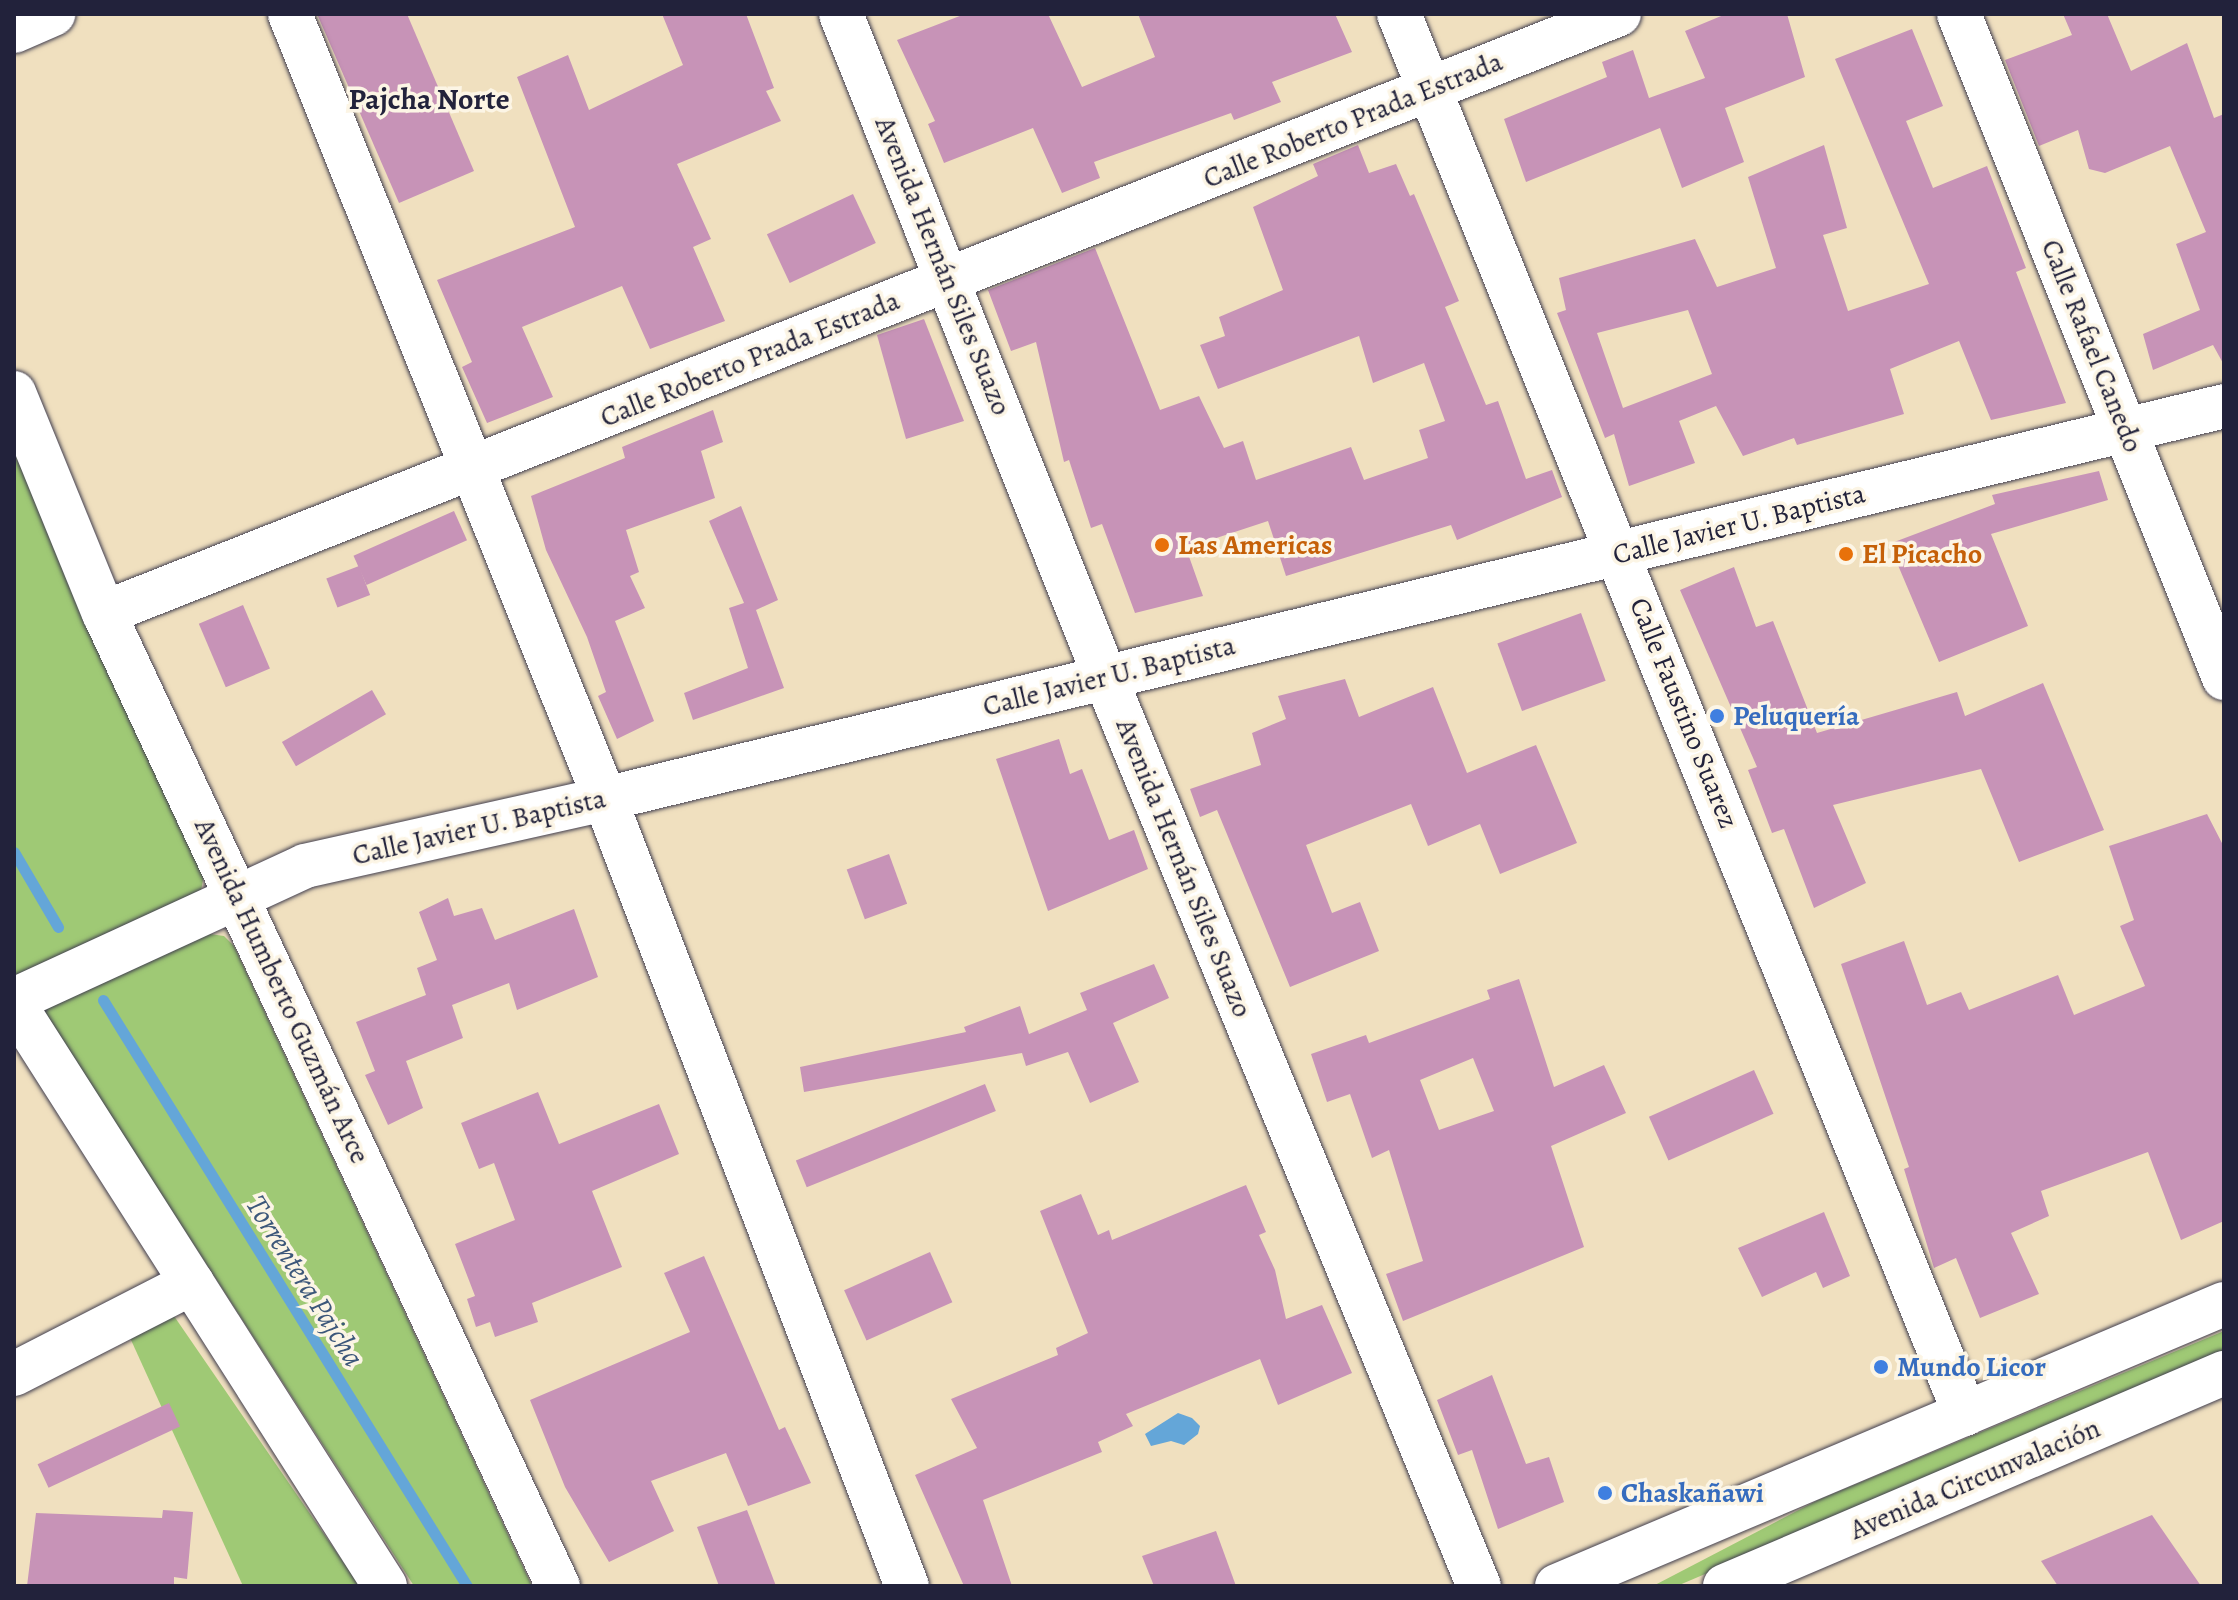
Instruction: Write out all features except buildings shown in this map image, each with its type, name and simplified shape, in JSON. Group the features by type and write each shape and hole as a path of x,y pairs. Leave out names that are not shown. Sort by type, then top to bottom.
{"main road":[{"path":"14,31 53,14"},
{"path":"290,14 605,799 907,1586"},
{"name":"Avenida Hernán Siles Suazo","path":"841,14 1105,677 1479,1586"},
{"name":"Calle Faustino Suarez","path":"1399,14 1620,553 1965,1414"},
{"name":"Calle Roberto Prada Estrada","path":"104,613 475,469 1619,14"},
{"name":"Calle Rafael Canedo","path":"1959,14 2224,678"},
{"name":"Avenida Humberto Guzmán Arce","path":"14,393 104,613 558,1586"},
{"name":"Calle Javier U. Baptista","path":"26,995 305,866 605,799 2224,406"},
{"path":"26,995 192,1283 385,1586"},
{"path":"14,1374 192,1283"},
{"path":"1557,1586 2224,1304"},
{"name":"Avenida Circunvalación","path":"1725,1586 2224,1373"}],"green space":[{"path":"14,438 204,874 201,891 14,979"},
{"path":"203,933 224,936 234,946 532,1586 414,1586 44,1012 47,1003"},
{"path":"174,1316 359,1586 243,1586 126,1329"},
{"path":"2224,1331 2224,1352 1677,1586 1653,1586 1818,1500"}],"water":[{"path":"1178,1413 1192,1418 1200,1426 1198,1434 1184,1445 1171,1441 1151,1446 1145,1434"}],"waterway":[{"name":"Torrentera Pajcha","path":"14,852 58,927"},
{"name":"Torrentera Pajcha","path":"103,1000 467,1586"}],"place":[{"name":"Las Americas","path":"1162,545"},
{"name":"El Picacho","path":"1846,554"},
{"name":"Peluquería","path":"1717,716"},
{"name":"Mundo Licor","path":"1881,1367"},
{"name":"Chaskañawi","path":"1605,1493"}],"district":[{"name":"Pajcha Norte","path":"429,99"}]}
